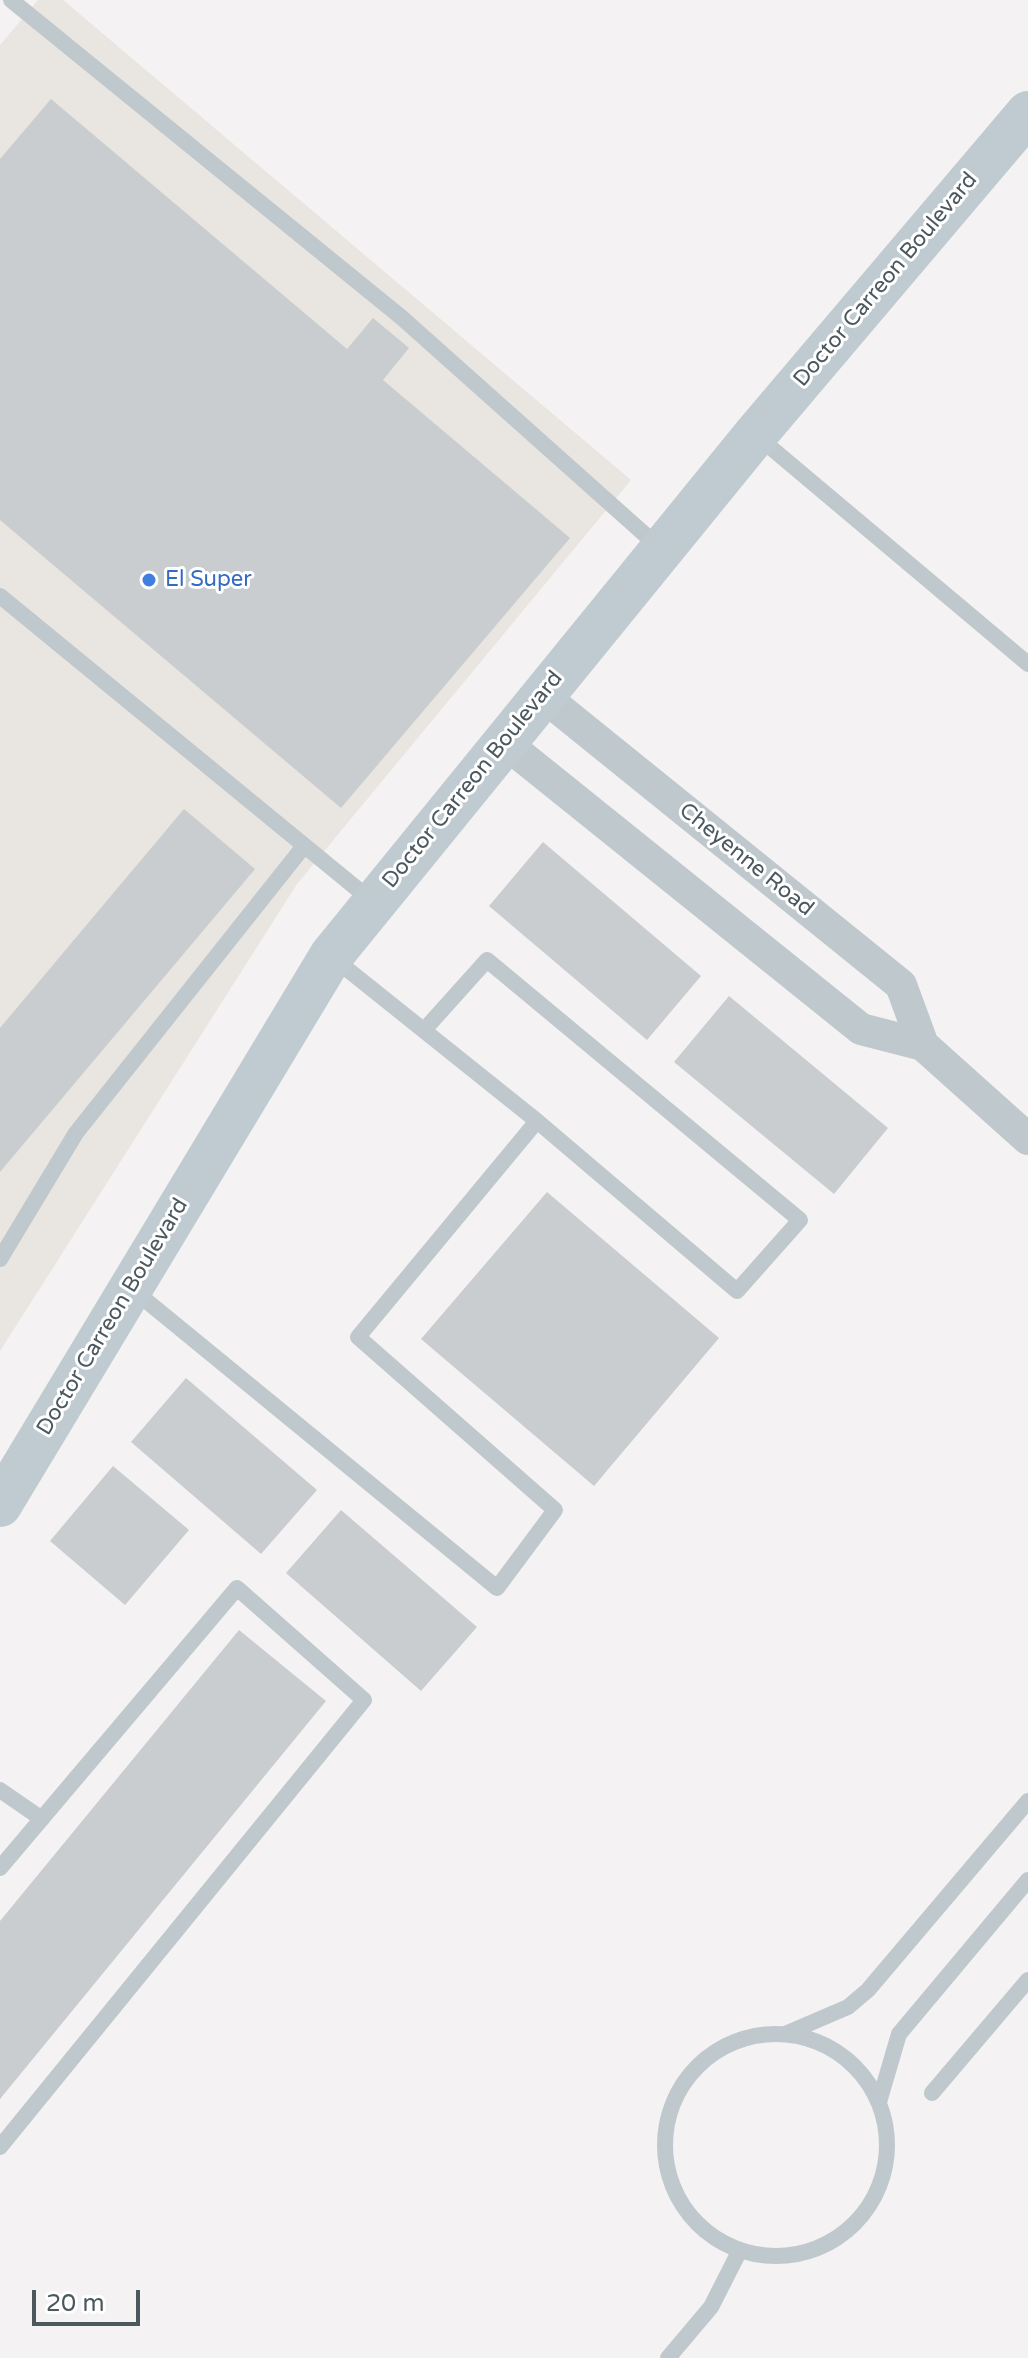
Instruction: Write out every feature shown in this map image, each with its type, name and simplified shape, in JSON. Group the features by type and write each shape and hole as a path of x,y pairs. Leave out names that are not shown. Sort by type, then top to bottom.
{"main road":[{"name":"Doctor Carreon Boulevard","path":"0,1505 331,956 755,435 1028,113"}],"street":[{"name":"Cheyenne Road","path":"542,695 901,985 923,1045"},
{"name":"Cheyenne Road","path":"504,742 861,1029 923,1045 1028,1139"}],"lane":[{"path":"0,6 8,0 401,317 662,549"},
{"path":"755,435 1028,664"},
{"path":"0,596 373,902"},
{"path":"0,1259 76,1133 304,846"},
{"path":"331,956 537,1121 737,1291 800,1220 487,960 425,1029"},
{"path":"131,1288 497,1588 555,1510 358,1337 537,1121"},
{"path":"0,1868 237,1588 364,1700 0,2147"},
{"path":"0,1790 42,1819"},
{"path":"785,2034 819,2042 840,2053 859,2070 879,2102 888,2139 886,2165 873,2200 858,2221 827,2244 803,2253 778,2256 740,2250 707,2232 684,2207 670,2176 666,2132 675,2099 702,2062 741,2040 785,2034 848,2007 868,1990 1028,1801"},
{"path":"879,2102 899,2034 1028,1880"},
{"path":"932,2093 1028,1980"},
{"path":"668,2358 711,2307 740,2250"}],"shaded area":[{"path":"38,0 63,0 631,480 297,884 0,1351 0,45"}],"building":[{"path":"51,99 347,349 373,318 409,348 383,380 570,538 341,808 0,520 0,159"},
{"path":"184,809 255,869 0,1172 0,1028"},
{"path":"543,842 701,976 647,1040 489,906"},
{"path":"729,996 888,1128 834,1194 674,1062"},
{"path":"547,1192 719,1338 594,1486 421,1339"},
{"path":"186,1378 317,1490 261,1554 131,1442"},
{"path":"113,1466 189,1530 125,1605 50,1541"},
{"path":"341,1510 477,1627 421,1691 286,1573"},
{"path":"239,1630 326,1701 0,2099 0,1921"}],"place":[{"name":"El Super","path":"149,580"}]}
